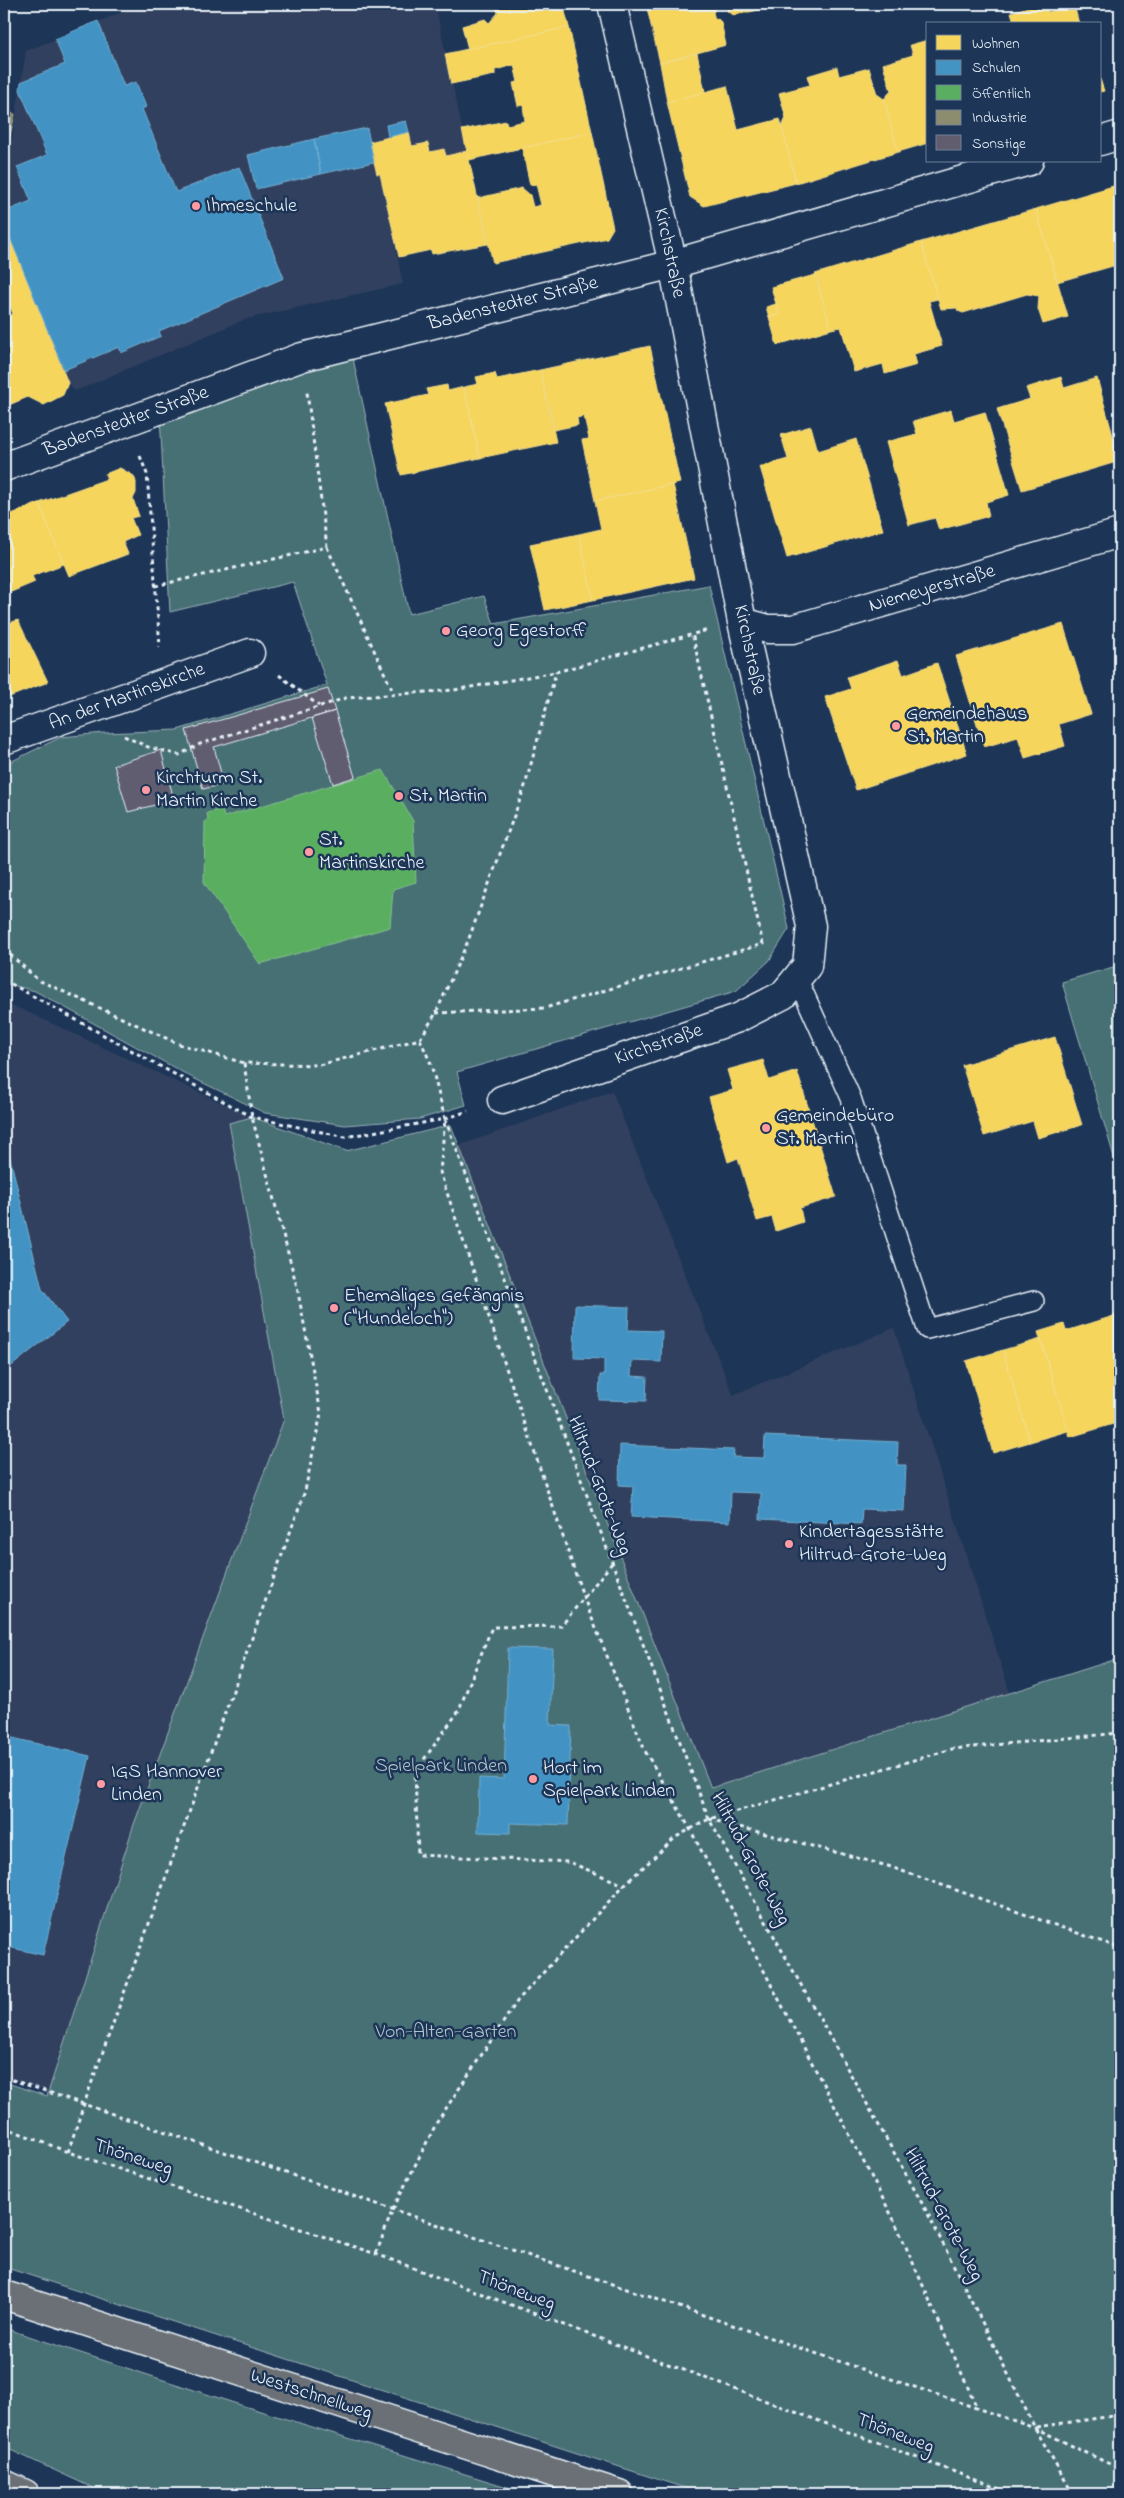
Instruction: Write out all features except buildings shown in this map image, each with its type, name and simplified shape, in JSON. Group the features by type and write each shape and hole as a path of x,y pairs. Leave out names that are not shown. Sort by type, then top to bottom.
{"highway":[{"name":"Westschnellweg","path":"4,2295 619,2494"},
{"path":"4,2484 25,2494"}],"street":[{"name":"Kirchstraße","path":"502,1100 738,1018 783,995 807,966 811,926 742,622 673,264 612,4"},
{"path":"1102,140 1120,135"},
{"name":"Badenstedter Straße","path":"4,467 302,357 673,264 1026,162"},
{"name":"Niemeyerstraße","path":"742,622 768,629 793,629 1120,533"},
{"name":"An der Martinskirche","path":"4,740 250,653"}],"lane":[{"path":"797,978 851,1098 927,1328 1034,1301"}],"path":[{"path":"302,357 327,547 394,694"},
{"path":"127,421 147,474 162,683"},
{"path":"155,586 327,547"},
{"path":"122,735 148,746 179,755 200,744 346,698 454,690 556,672 692,633 742,622"},
{"path":"436,1013 546,1008 763,944 692,633"},
{"path":"250,653 320,706"},
{"path":"4,949 38,980 179,1044 244,1063 319,1065 420,1039 436,1013 468,940 525,786 556,672"},
{"path":"4,980 252,1117 345,1137 445,1119 502,1100"},
{"path":"420,1039 431,1064 445,1119 440,1172 583,1596 645,1751 690,1829 895,2222 977,2408"},
{"path":"68,2152 305,1491 321,1413 297,1287 252,1117 244,1063"},
{"name":"Hiltrud-Grote-Weg","path":"445,1119 709,1819 928,2214 1035,2428 1072,2494"},
{"path":"612,1563 583,1596 561,1626 492,1627 458,1712 415,1772 418,1855 569,1862 624,1885"},
{"path":"376,2254 393,2209 437,2122 518,2000 624,1885 676,1836 709,1819 952,1749 1120,1733"},
{"path":"709,1819 888,1866 1120,1948"},
{"path":"4,2077 1035,2428 1120,2469"},
{"name":"Thöneweg","path":"4,2127 68,2152 376,2254 1013,2494"},
{"path":"1035,2428 1120,2415"}],"shaded area":[{"name":"Ihmeschule","path":"142,4 435,4 467,151 446,156 430,152 428,143 412,146 409,133 370,142 377,174 380,174 403,284 246,319 75,391 68,383 4,223 4,190 26,51"},
{"name":"IGS Hannover Linden","path":"4,1004 21,1009 252,1117 297,1287 321,1413 84,2104 4,2077"},
{"name":"Kindertagesstätte Hiltrud-Grote-Weg","path":"612,1091 733,1395 894,1328 1010,1693 711,1788 458,1146"}],"green space":[{"path":"352,354 409,614 484,596 494,624 709,585 789,929 769,961 736,991 457,1072 466,1105 420,1119 345,1125 265,1113 193,1078 35,991 4,983 4,765 61,737 177,730 327,685 293,582 170,612 160,415"},
{"path":"1120,965 1120,1177 1062,982"},
{"name":"Von-Alten-Garten","path":"252,1117 346,1151 451,1125 711,1788 1120,1658 1120,2494 703,2494 4,2267 4,2082 47,2096 133,1827 284,1419 229,1123"},
{"path":"4,2328 231,2402 530,2494 106,2494 4,2447"}],"place":[{"name":"Ihmeschule","path":"196,206"},
{"name":"Georg Egestorff","path":"446,631"},
{"name":"Gemeindehaus St. Martin","path":"896,726"},
{"name":"Kirchturm St. Martin Kirche","path":"146,790"},
{"name":"St. Martin","path":"399,796"},
{"name":"St. Martinskirche","path":"309,852"},
{"name":"Gemeindebüro St. Martin","path":"766,1128"},
{"name":"Ehemaliges Gefängnis (\"Hundeloch\")","path":"334,1308"},
{"name":"Kindertagesstätte Hiltrud-Grote-Weg","path":"789,1544"},
{"name":"Hort im Spielpark Linden","path":"533,1779"},
{"name":"IGS Hannover Linden","path":"101,1784"}],"park label":[{"name":"Spielpark Linden","path":"441,1766"}]}
